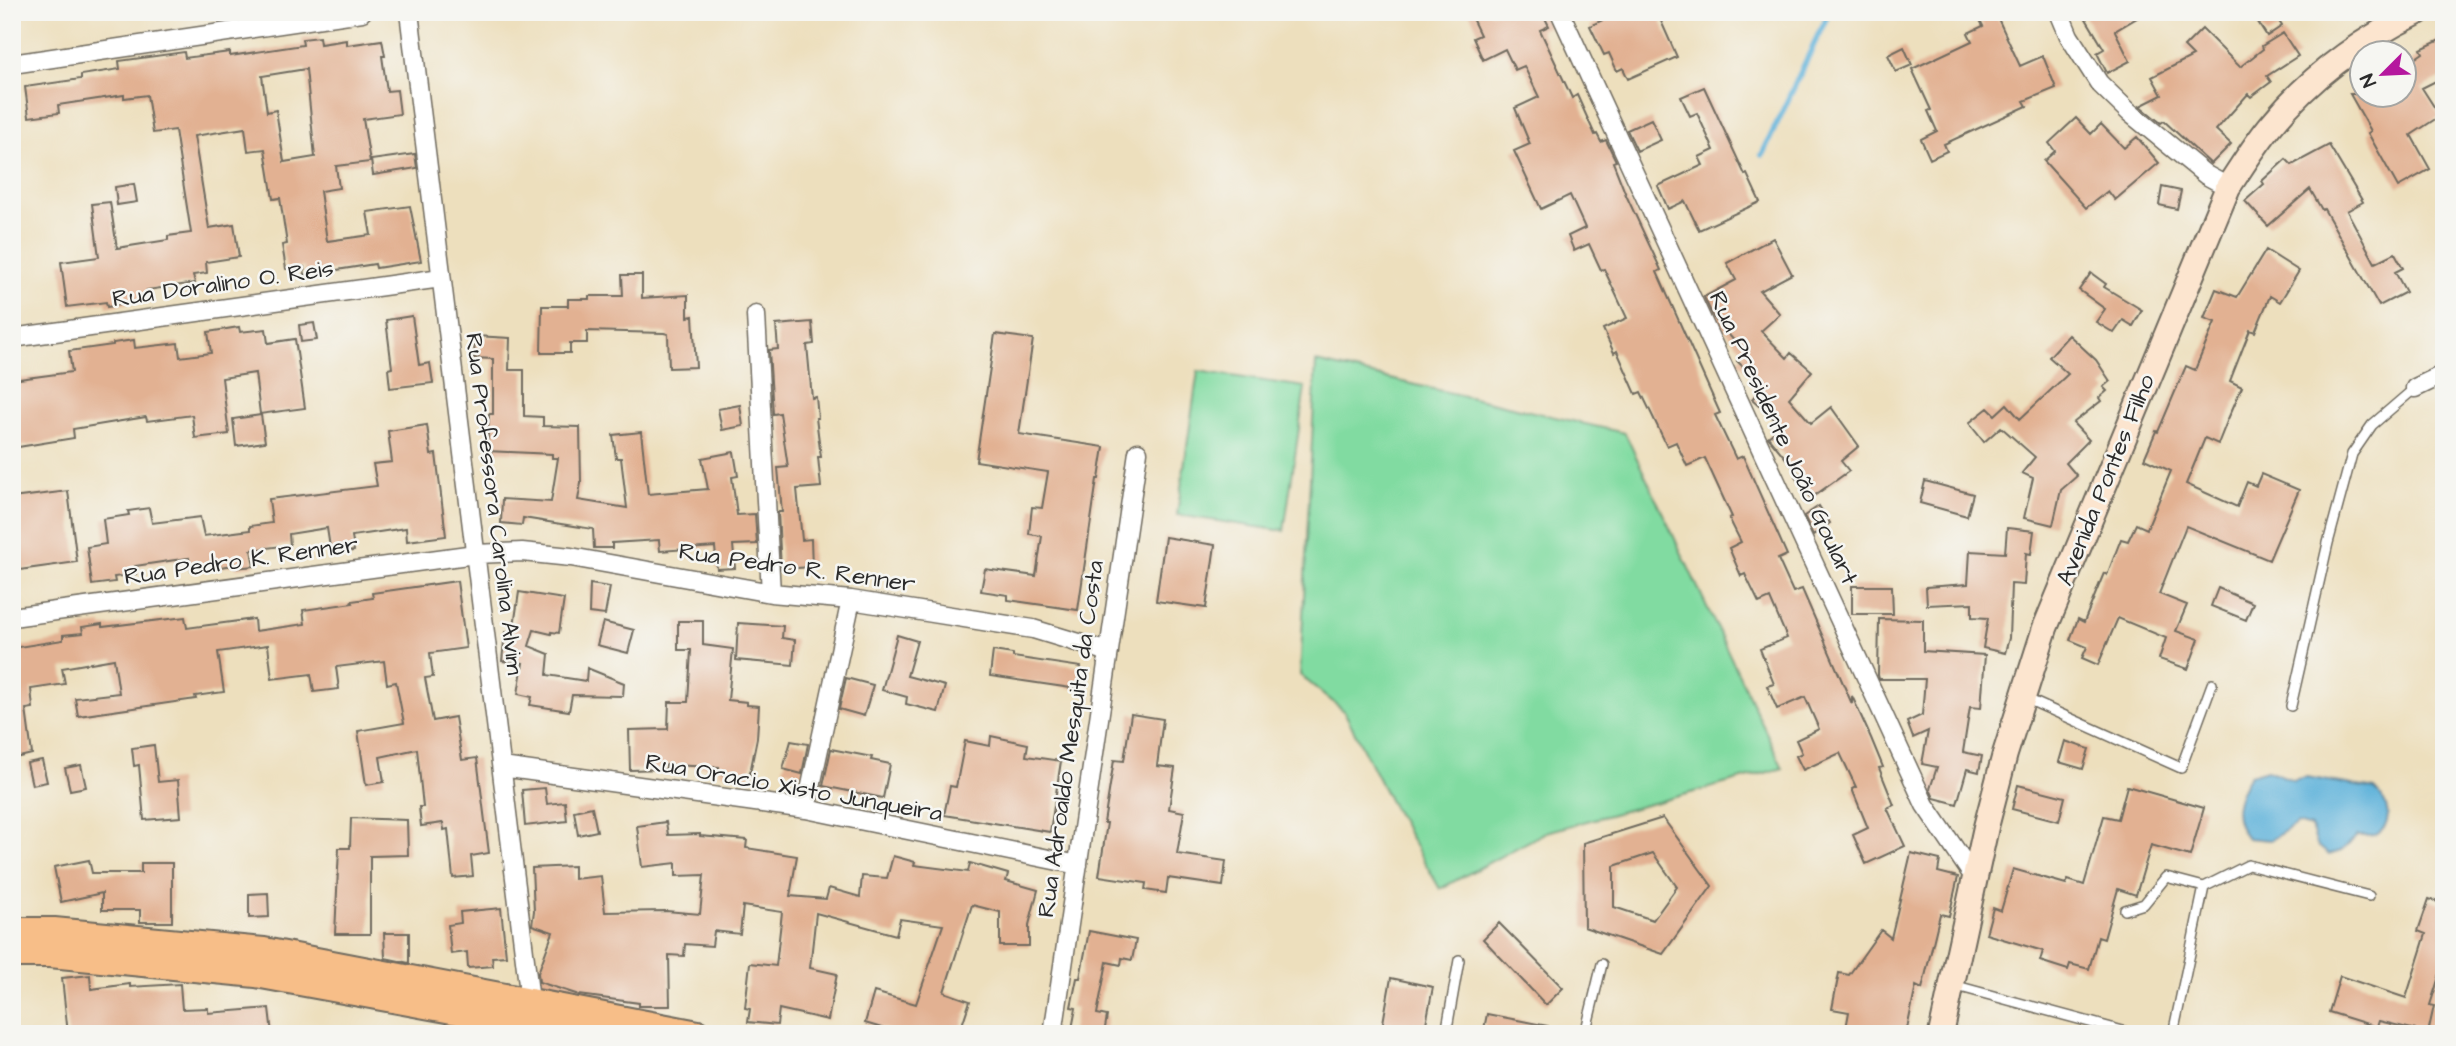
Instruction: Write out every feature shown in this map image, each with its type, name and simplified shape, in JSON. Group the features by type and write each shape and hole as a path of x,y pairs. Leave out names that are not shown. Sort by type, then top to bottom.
{"main road":[{"path":"12,931 66,932 264,951 584,1034"},
{"path":"12,954 50,954 256,974 531,1019 698,1034"}],"street":[{"path":"12,64 362,12"},
{"name":"Rua Professora Carolina Alvim","path":"409,12 531,1019"},
{"name":"Rua Presidente João Goulart","path":"1560,12 1925,804 1974,877"},
{"path":"2059,12 2069,36 2099,83 2129,112 2206,175 2228,187"},
{"name":"Avenida Pontes Filho","path":"1941,1034 1974,877 2005,754 2046,628 2228,187 2272,123 2315,80 2362,42 2418,12"},
{"name":"Rua Doralino O. Reis","path":"12,338 442,278"},
{"path":"756,314 771,593"},
{"path":"2414,388 2444,374"},
{"name":"Rua Adroaldo Mesquita da Costa","path":"1053,1034 1138,452"},
{"name":"Rua Pedro R. Renner","path":"475,554 522,552 571,557 771,593 851,600 1033,629 1108,652"},
{"name":"Rua Pedro K. Renner","path":"12,617 475,554"},
{"path":"806,809 851,600"},
{"name":"Rua Oracio Xisto Junqueira","path":"502,767 806,809 1077,865"}],"lane":[{"path":"2291,706 2328,543 2352,454 2372,425 2414,388"},
{"path":"2023,697 2180,768 2212,684"},
{"path":"2125,910 2144,904 2166,877 2204,887 2248,865 2369,896"},
{"path":"2173,1034 2204,887"},
{"path":"1446,1034 1459,960"},
{"path":"1584,1034 1602,964"},
{"path":"1952,984 2134,1034"}],"green space":[{"path":"1316,362 1625,433 1783,768 1546,832 1440,889 1389,800 1344,711 1300,675"},
{"path":"1198,371 1305,387 1284,531 1177,515"}],"water":[{"path":"2267,770 2293,780 2306,777 2375,789 2383,798 2387,822 2377,834 2357,836 2341,851 2329,855 2317,845 2311,827 2298,823 2270,840 2247,838 2241,830 2236,814 2238,799 2250,775"}],"building":[{"path":"1469,12 1542,12 1549,26 1540,30 1572,98 1577,95 1595,135 1597,134 1601,142 1606,140 1616,161 1613,162 1626,195 1661,270 1657,272 1720,413 1715,415 1736,459 1743,456 1787,555 1778,559 1793,592 1802,589 1852,704 1852,696 1871,738 1883,767 1879,768 1894,805 1887,808 1905,846 1866,864 1853,835 1868,828 1852,789 1856,787 1840,753 1803,770 1796,756 1802,753 1796,740 1819,729 1805,697 1777,709 1767,686 1774,684 1760,649 1787,638 1770,598 1759,603 1745,574 1741,576 1729,548 1741,542 1705,458 1687,466 1676,442 1667,446 1641,392 1636,394 1617,351 1614,353 1603,329 1627,318 1589,244 1574,251 1568,236 1585,228 1570,195 1541,209 1514,151 1530,144 1515,108 1539,97 1524,66 1515,70 1505,49 1483,60 1473,38 1480,35"},
{"path":"1619,12 1657,12 1677,57 1628,79 1623,68 1617,71 1609,53 1604,55 1590,26"},
{"path":"1976,12 1995,12 2020,66 2043,56 2056,88 2024,101 2027,106 1944,144 1947,151 1930,159 1921,139 1937,131 1928,111 1931,110 1912,69 1972,41 1968,33 1983,26"},
{"path":"2082,12 2147,12 2115,31 2130,61 2107,73 2097,53 2104,49"},
{"path":"2265,12 2273,12 2282,26 2267,36 2256,19"},
{"path":"2202,29 2240,67 2263,49 2262,46 2283,33 2298,56 2267,76 2271,82 2251,97 2248,94 2216,130 2231,144 2211,164 2164,121 2161,123 2140,106 2162,95 2152,77 2193,56 2184,47"},
{"path":"319,37 320,44 347,40 347,45 382,40 387,91 397,90 400,114 363,119 370,162 336,166 339,188 320,191 327,241 371,235 367,212 410,206 421,261 376,268 375,264 305,275 304,267 286,269 282,245 287,244 280,198 273,199 265,149 248,151 245,128 194,136 209,228 234,224 239,257 206,262 207,273 193,275 195,283 147,290 148,300 107,307 106,302 67,307 61,262 99,257 92,204 110,202 117,248 168,240 168,236 191,233 175,130 153,133 147,95 124,98 124,95 58,105 59,113 29,117 25,87 81,79 81,75 120,69 119,61 184,52 185,58 230,52 230,56 303,45 302,39","holes":["306,69 315,157 284,162 276,110 267,112 262,76"]},
{"path":"2444,38 2444,77 2422,88 2440,116 2411,135 2430,169 2398,187 2368,133 2371,131 2358,108 2418,108 2418,56 2423,53 2421,49"},
{"path":"1904,47 1912,65 1896,72 1888,55"},
{"path":"1704,87 1760,202 1699,230 1685,201 1668,209 1658,186 1703,165 1699,157 1714,150 1697,113 1690,116 1681,97"},
{"path":"2076,118 2091,134 2101,124 2124,148 2137,137 2159,163 2115,200 2108,191 2086,208 2044,161 2055,151 2049,143"},
{"path":"1651,119 1661,140 1637,151 1627,130"},
{"path":"2329,145 2363,202 2347,211 2375,263 2395,253 2403,268 2395,272 2406,292 2379,306 2310,189 2268,226 2245,201 2286,159 2292,165"},
{"path":"415,154 417,168 373,175 371,160"},
{"path":"134,184 137,202 117,205 115,187"},
{"path":"2162,187 2181,191 2177,209 2159,205"},
{"path":"1773,238 1792,274 1760,291 1780,314 1761,331 1787,358 1791,353 1812,371 1789,398 1811,423 1831,407 1859,446 1841,461 1849,471 1811,498 1795,477 1799,474 1768,437 1782,426 1752,399 1763,386 1737,361 1745,353 1713,317 1704,297 1736,280 1727,263"},
{"path":"2266,250 2299,271 2280,302 2270,296 2255,332 2250,330 2230,381 2242,387 2218,444 2205,438 2186,484 2237,507 2247,482 2256,486 2261,474 2299,490 2269,560 2186,526 2159,594 2187,605 2176,631 2199,639 2188,669 2159,659 2166,638 2118,618 2098,665 2082,658 2087,647 2070,640 2078,619 2084,622 2121,539 2128,541 2136,524 2147,529 2171,471 2144,459 2186,366 2195,370 2215,322 2204,318 2216,289 2237,297"},
{"path":"2091,273 2106,284 2104,287 2142,310 2133,326 2123,320 2114,333 2096,322 2105,309 2079,290"},
{"path":"622,275 642,275 642,298 688,295 688,317 693,316 696,367 669,368 668,334 664,333 587,331 587,343 570,343 570,353 541,353 542,306 568,306 568,299 589,299 589,296 623,296"},
{"path":"412,316 419,365 430,363 433,383 390,388 388,369 392,368 386,320"},
{"path":"812,322 814,344 807,345 812,398 816,397 821,487 797,489 802,540 811,539 812,567 781,569 778,512 782,512 778,468 788,467 780,413 773,414 769,350 778,349 776,325"},
{"path":"314,323 317,340 301,342 299,325"},
{"path":"239,327 240,332 266,329 268,343 295,339 305,408 260,414 255,373 222,378 229,434 195,438 192,415 147,421 146,417 73,429 74,438 12,448 12,380 72,372 69,351 134,340 135,348 178,343 180,357 211,353 208,332"},
{"path":"995,334 1033,339 1019,434 1104,447 1078,610 1008,600 1008,595 981,591 985,569 1036,576 1042,536 1029,534 1032,507 1042,508 1048,472 976,461"},
{"path":"2069,335 2096,360 2110,381 2103,387 2107,391 2099,398 2101,401 2073,423 2089,440 2066,463 2077,476 2061,490 2053,525 2024,518 2033,478 2022,473 2035,457 2001,427 1984,442 1969,423 1988,408 1995,415 2007,404 2020,419 2068,374 2049,357"},
{"path":"475,336 510,338 509,370 524,370 524,416 543,417 543,426 580,427 581,483 578,500 627,508 621,458 616,458 613,435 641,432 648,494 708,489 702,458 734,452 738,476 732,477 737,515 755,514 757,544 733,545 735,568 717,569 715,547 660,551 659,540 612,543 612,548 594,548 593,529 523,518 522,525 501,523 502,499 551,502 558,458 552,458 552,454 487,451 489,414 493,414 493,359 474,358"},
{"path":"740,405 743,426 722,430 718,409"},
{"path":"261,415 265,442 236,446 233,419"},
{"path":"427,425 431,455 436,454 446,536 407,541 406,528 352,536 354,551 331,554 327,528 289,534 290,545 251,550 254,566 235,568 235,565 191,571 189,558 135,566 136,574 114,577 115,582 92,585 87,547 106,544 103,519 129,515 128,511 149,508 152,523 200,517 204,536 250,530 250,526 272,523 269,499 377,486 373,464 392,462 388,431"},
{"path":"1925,481 1973,494 1967,516 1920,503"},
{"path":"68,491 77,562 12,571 12,498"},
{"path":"1819,506 1830,523 1813,535 1804,516"},
{"path":"2007,528 2034,531 2031,554 2026,553 2024,585 2011,584 2009,638 2005,653 1983,648 1988,618 1972,617 1972,603 1927,605 1926,587 1968,584 1970,551 2005,553"},
{"path":"1165,537 1215,545 1206,608 1156,601"},
{"path":"457,581 466,648 430,653 433,677 425,678 433,721 455,717 462,760 477,758 489,853 471,856 473,876 453,878 448,829 444,830 443,823 421,826 419,807 423,807 417,749 380,757 384,782 366,785 358,731 404,723 396,682 387,684 384,661 336,667 339,689 314,692 311,674 272,679 268,645 218,652 224,692 195,696 196,699 78,716 75,698 119,693 114,659 62,668 65,684 31,689 33,708 26,709 32,754 15,758 12,748 12,648 63,640 63,635 83,633 82,627 185,617 187,628 254,619 255,631 305,624 303,610 353,603 352,601 373,598 372,593"},
{"path":"590,584 610,587 605,615 589,613"},
{"path":"1852,586 1892,586 1893,614 1852,614"},
{"path":"2218,588 2253,603 2246,620 2211,606"},
{"path":"519,592 564,599 559,633 534,630 529,646 549,654 547,675 586,681 587,668 624,683 623,696 572,695 569,711 530,705 532,697 518,694 523,663 502,661 505,632 513,633"},
{"path":"1879,619 1923,620 1923,651 1985,655 1981,708 1970,707 1963,752 1982,756 1979,772 1967,769 1957,804 1934,798 1930,789 1937,767 1922,764 1928,731 1913,738 1907,722 1922,715 1925,679 1879,679"},
{"path":"678,621 703,621 703,645 733,649 728,700 759,706 757,738 749,778 718,773 719,767 666,765 666,769 630,770 629,730 668,729 669,702 688,702 691,650 678,650"},
{"path":"603,622 634,630 628,653 597,645"},
{"path":"738,623 783,626 782,638 795,640 793,665 736,660"},
{"path":"897,635 917,641 907,676 945,686 938,712 906,704 907,697 882,690"},
{"path":"993,651 1013,654 1013,657 1081,667 1078,689 990,676"},
{"path":"846,678 873,685 864,716 839,709"},
{"path":"1131,714 1163,719 1157,766 1175,768 1169,809 1184,812 1177,854 1226,861 1223,886 1168,878 1166,893 1145,890 1146,883 1099,876 1114,760 1124,761"},
{"path":"991,736 1028,744 1026,756 1061,761 1050,832 944,815 950,786 956,787 965,741 990,746"},
{"path":"791,741 808,744 802,774 783,769"},
{"path":"2065,741 2089,749 2083,769 2059,762"},
{"path":"154,745 158,782 178,780 181,817 144,820 139,765 134,766 132,748"},
{"path":"831,749 872,757 871,760 890,764 883,798 823,786"},
{"path":"42,760 47,782 32,785 27,763"},
{"path":"81,765 86,787 70,790 65,768"},
{"path":"2018,785 2065,797 2059,821 2012,809"},
{"path":"2127,786 2204,808 2190,856 2151,845 2136,895 2118,889 2104,939 2098,937 2089,969 2070,964 2068,970 2040,961 2043,951 1986,934 1993,908 2001,911 2013,869 2066,884 2068,880 2084,885 2104,816 2118,819"},
{"path":"545,788 547,804 565,802 567,821 525,826 522,790"},
{"path":"592,807 597,831 578,835 574,811"},
{"path":"351,818 407,820 408,855 370,856 370,934 335,934 339,848 350,848"},
{"path":"1663,818 1712,886 1663,954 1584,927 1583,843","holes":["1653,853 1677,887 1653,920 1614,907 1614,866"]},
{"path":"666,822 668,835 700,834 747,840 746,848 797,856 790,896 826,899 829,888 860,897 862,876 887,878 893,856 915,862 914,865 968,872 970,863 1008,874 1006,881 1038,890 1029,925 1029,946 1000,946 1000,912 972,905 944,992 970,1001 959,1034 902,1034 865,1023 874,992 916,1004 943,925 900,919 896,935 816,913 810,968 837,974 828,1020 779,1009 777,1025 748,1022 750,1009 745,1008 750,963 776,966 782,912 743,906 740,934 714,931 712,946 685,944 684,956 669,955 670,1006 639,1006 639,1003 579,995 539,982 538,973 553,932 532,925 532,868 574,866 574,879 601,876 605,912 666,911 700,914 704,875 676,876 676,863 642,867 637,826"},
{"path":"1911,853 1940,860 1938,872 1958,877 1949,916 1940,914 1922,989 1916,986 1906,1034 1845,1034 1849,1012 1832,1009 1839,973 1849,975 1881,930 1891,938"},
{"path":"89,860 92,873 141,873 141,863 172,863 172,922 140,922 140,910 102,910 102,893 61,902 54,867"},
{"path":"268,893 269,917 249,918 249,894"},
{"path":"2429,899 2444,904 2444,961 2430,1005 2434,1006 2428,1033 2379,1021 2377,1027 2329,1012 2340,976 2406,998 2426,934 2418,931"},
{"path":"501,908 506,956 492,957 493,966 468,968 467,952 451,954 448,925 461,923 460,912"},
{"path":"1499,923 1563,988 1546,1005 1483,939"},
{"path":"1089,931 1136,940 1132,960 1122,958 1121,965 1107,962 1097,1014 1107,1016 1104,1034 1071,1034 1076,1008 1071,1007"},
{"path":"384,933 409,933 409,963 385,958"},
{"path":"90,975 91,989 130,984 130,987 180,984 182,1009 208,1008 208,1013 269,1008 272,1034 68,1034 62,978"},
{"path":"1391,978 1433,987 1424,1034 1381,1034"},
{"path":"1487,1014 1548,1026 1547,1034 1483,1034"}],"waterway":[{"path":"1762,155 1829,12"}]}
